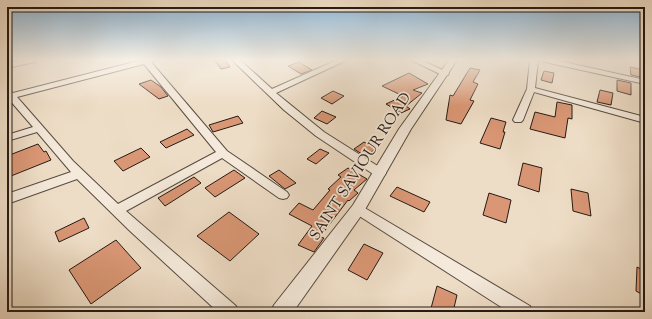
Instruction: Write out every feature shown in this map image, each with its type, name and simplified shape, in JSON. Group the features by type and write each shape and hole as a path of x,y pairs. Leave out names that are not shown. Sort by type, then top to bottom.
{"street":[{"path":"90,75 9,94 78,174 230,312"},
{"path":"159,75 223,153 283,195"},
{"path":"254,75 270,93 320,134 380,173"},
{"path":"270,93 310,75"},
{"name":"SAINT SAVIOUR ROAD","path":"282,312 358,209 405,130 444,75"},
{"path":"518,120 531,89 532,75"},
{"path":"613,75 645,82"},
{"path":"531,89 645,120"},
{"path":"7,138 38,129"},
{"path":"117,210 223,153"},
{"path":"7,199 78,174"},
{"path":"358,209 524,312"}],"building":[{"path":"405,75 412,75 428,84 413,90 422,93 406,106 410,109 401,113 386,104 403,96 382,86"},
{"path":"466,75 477,75 473,82 478,84 470,100 474,101 461,124 446,120 450,95 453,96"},
{"path":"543,75 554,75 552,83 541,80"},
{"path":"631,75 645,75 645,78"},
{"path":"151,80 161,87 168,96 159,99 139,84"},
{"path":"617,80 631,83 631,95 617,91"},
{"path":"600,90 613,93 611,105 597,102"},
{"path":"333,91 344,96 332,104 321,98"},
{"path":"557,102 572,105 572,119 568,118 565,138 530,129 535,112 555,117"},
{"path":"322,111 336,117 327,124 314,118"},
{"path":"238,116 243,123 213,132 209,125"},
{"path":"491,118 506,122 500,149 480,143"},
{"path":"187,129 194,135 166,148 160,142"},
{"path":"364,142 376,149 365,156 354,149"},
{"path":"38,144 44,152 46,151 51,160 11,176 7,168 7,156"},
{"path":"141,148 150,157 123,171 114,161"},
{"path":"320,149 329,153 316,164 307,159"},
{"path":"523,163 542,168 539,192 518,185"},
{"path":"348,168 367,179 354,190 358,193 349,201 348,200 320,237 324,238 314,252 298,245 312,226 289,214 299,203 313,210 330,190 328,189 341,177 338,175"},
{"path":"234,170 245,178 215,197 205,188"},
{"path":"279,170 296,183 285,189 269,176"},
{"path":"194,177 201,183 165,206 158,198"},
{"path":"397,187 430,202 424,212 390,196"},
{"path":"571,189 588,193 591,216 573,211"},
{"path":"489,193 511,200 506,223 483,215"},
{"path":"229,212 259,234 230,261 197,236"},
{"path":"84,218 89,228 59,242 55,232"},
{"path":"116,240 141,268 91,304 69,270"},
{"path":"364,244 383,253 367,280 348,270"},
{"path":"637,267 645,271 645,296 636,291"},
{"path":"437,286 457,295 453,312 430,312"}]}
